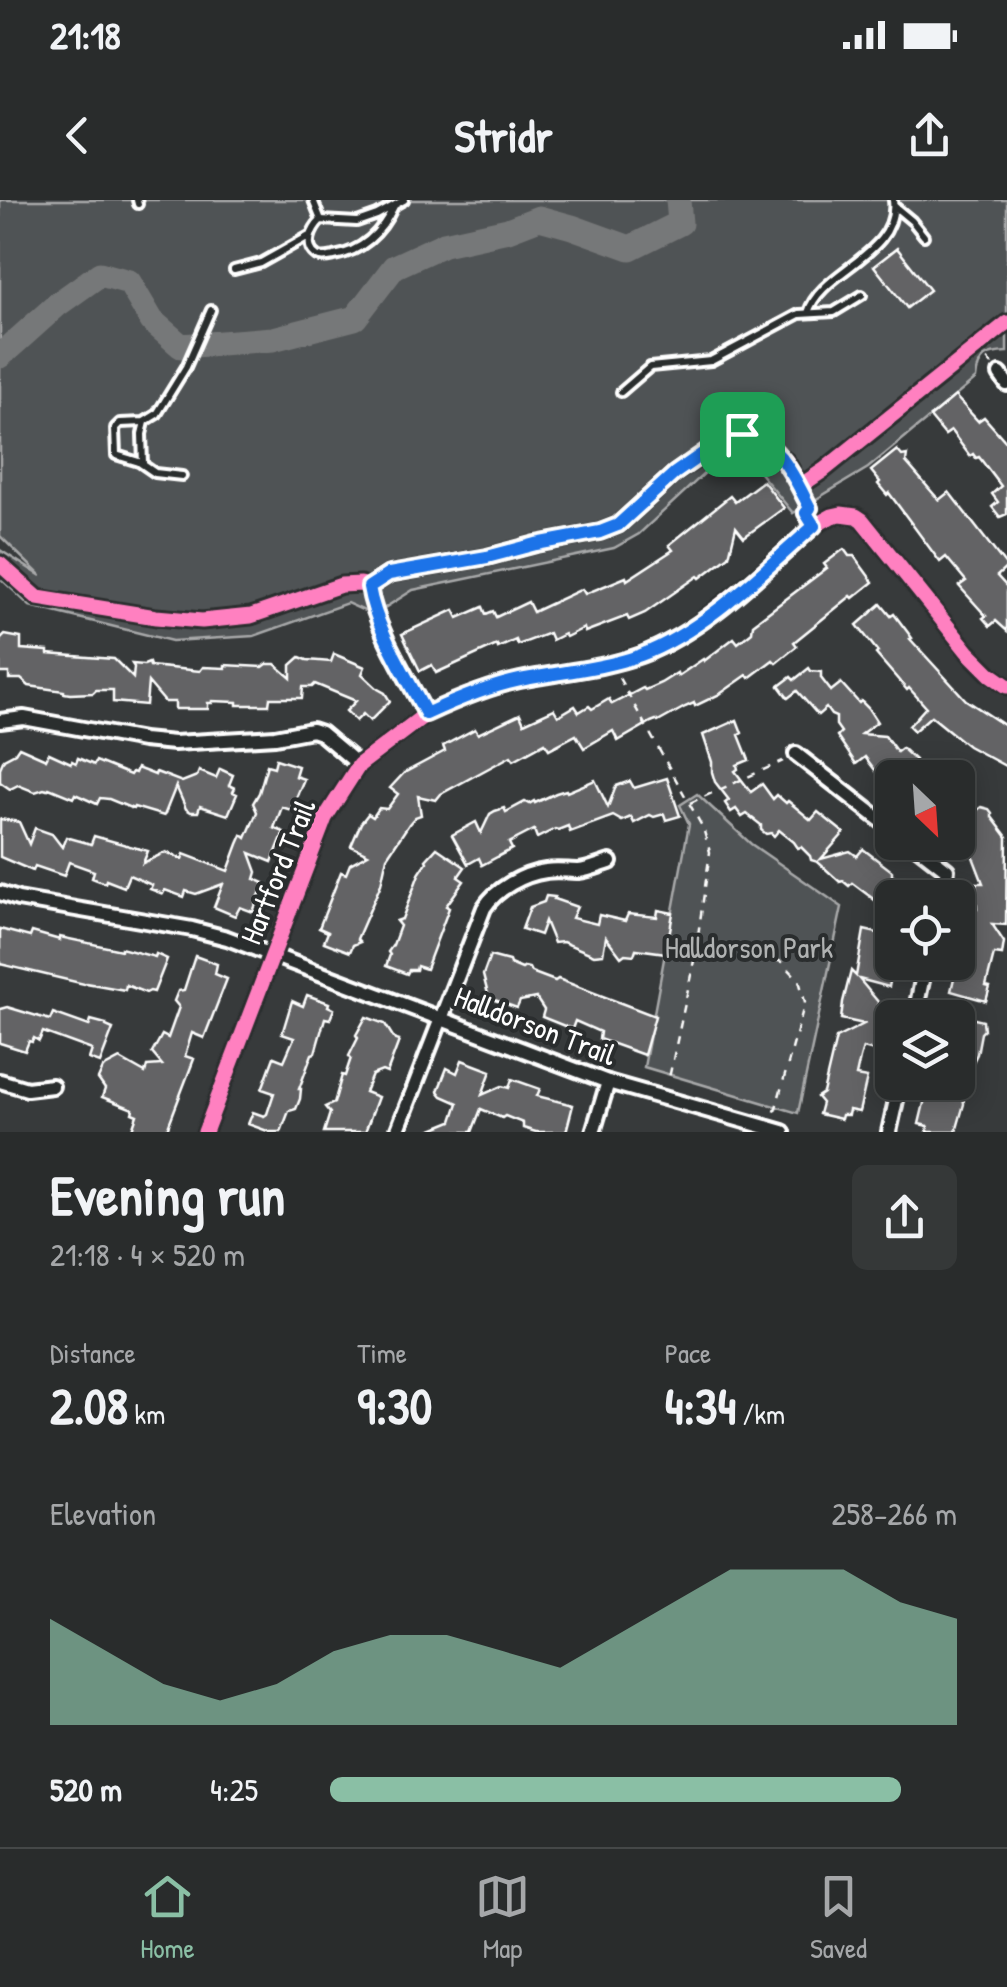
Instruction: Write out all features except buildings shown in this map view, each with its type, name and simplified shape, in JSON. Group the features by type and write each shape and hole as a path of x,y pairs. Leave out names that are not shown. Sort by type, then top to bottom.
{"street":[{"path":"814,526 841,514 862,520 968,652 1007,686"},
{"name":"Hartford Trail","path":"205,1132 325,818 359,765 426,714 476,692 517,680 610,664 668,643 742,590 814,526"},
{"path":"0,720 24,718 174,743 274,737 312,730 359,765"},
{"path":"796,754 875,815"},
{"path":"934,860 947,870 945,880"},
{"path":"397,1132 484,908 495,893 532,873 582,870 610,862"},
{"name":"Halldorson Trail","path":"0,893 18,900 227,938 608,1082 777,1130"},
{"path":"0,1081 28,1089 52,1086"},
{"path":"594,1132 608,1082"},
{"path":"889,1132 896,1100"}],"lane":[{"path":"313,200 320,220"},
{"path":"320,220 357,222 404,200"},
{"path":"808,313 815,298 883,238 894,203 924,236"},
{"path":"310,236 316,255 342,254 376,235 394,206"},
{"path":"234,270 262,264 310,236 320,220"},
{"path":"622,392 650,367 711,361 767,329 808,313 834,312 862,296"},
{"path":"182,476 155,473 116,455 116,426 145,422 157,414 186,367 209,314"},
{"path":"142,464 145,422"}],"path":[{"path":"962,359 992,335"},
{"path":"977,347 1003,379"},
{"path":"802,479 810,508 806,513 814,526"},
{"path":"369,583 372,605 426,714"},
{"path":"610,664 703,828 710,852 696,956 665,1098"},
{"path":"689,804 796,754"},
{"path":"696,956 728,950 759,955 782,962 799,980 805,1002 777,1130"}],"green space":[{"path":"0,200 1007,200 1007,352 984,357 976,379 868,468 793,513 736,444 639,534 614,548 413,590 371,614 347,603 254,636 172,641 30,606 0,578 0,550 41,576 0,536"},
{"name":"Halldorson Park","path":"697,794 751,844 842,907 798,1113 644,1067 689,824 680,805"}],"waterway":[{"path":"0,356 58,304 100,274 129,282 152,321 181,346 273,339 355,318 394,267 444,244 508,230 539,218 630,248 680,223 678,200"}],"cycle path":[{"path":"0,564 38,598 202,621 251,616 341,585 369,587 389,574 600,532 618,525 675,473 732,436 753,436 786,461 800,486 1007,323"},
{"path":"205,1132 325,818 359,765 426,714 476,692 610,664 668,643 742,589 814,526 841,514 862,520 968,652 1007,686"}],"route":[{"path":"742,434 754,436 786,461 810,508 806,513 814,526 742,590 691,629 642,654 610,664 517,680 476,692 426,714 372,605 369,587 378,579 618,525 675,473 718,443 742,434"}]}
